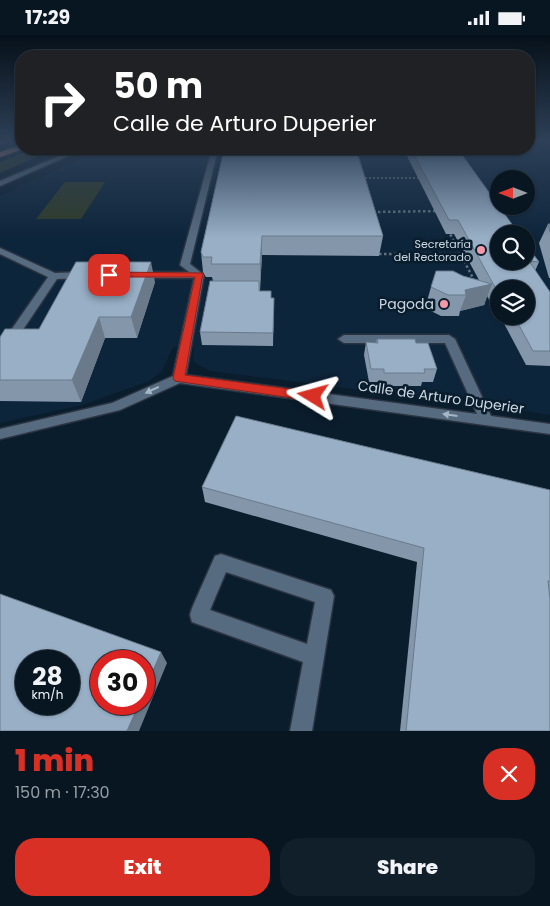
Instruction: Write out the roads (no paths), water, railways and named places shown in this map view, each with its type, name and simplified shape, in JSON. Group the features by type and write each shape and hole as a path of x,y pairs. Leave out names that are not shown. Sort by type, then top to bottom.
{"street":[{"path":"0,184 24,173"},
{"path":"200,275 186,265 209,173"},
{"path":"0,251 54,275 93,275"},
{"path":"0,355 54,275"},
{"path":"122,275 200,275"},
{"path":"0,434 115,407 179,378 201,289 200,275"},
{"path":"344,339 449,339 486,420"},
{"name":"Calle de Arturo Duperier","path":"179,378 550,429"},
{"path":"301,731 325,595 221,562 199,615 313,656"}],"place":[{"name":"Secretaría del Rectorado","path":"481,250"},
{"name":"Pagoda","path":"444,304"}]}
